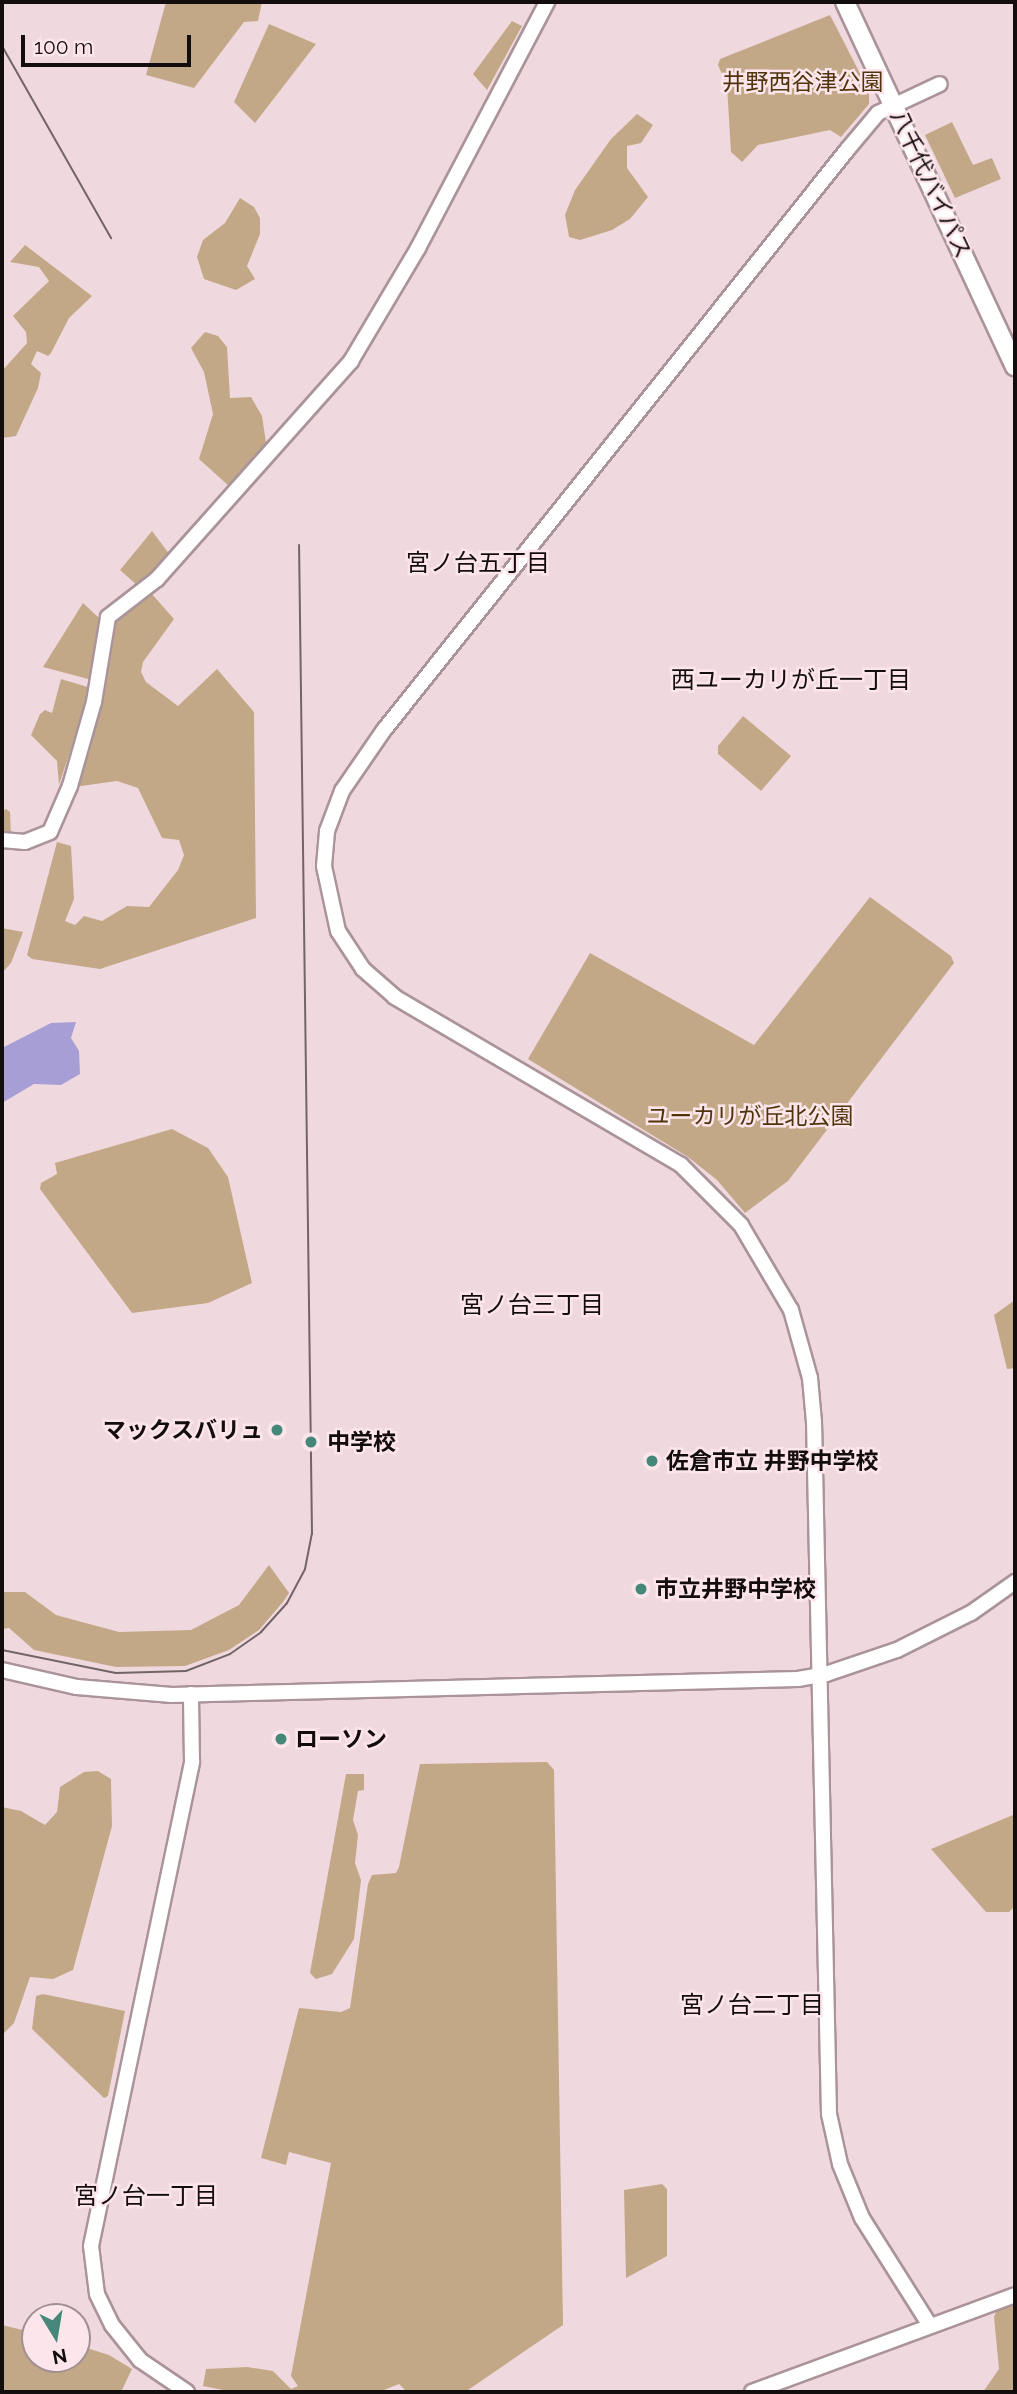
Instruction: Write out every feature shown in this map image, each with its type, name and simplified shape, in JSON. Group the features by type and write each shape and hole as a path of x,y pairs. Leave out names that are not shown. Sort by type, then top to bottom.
{"highway":[{"name":"八千代バイパス","path":"845,2 1015,366"}],"street":[{"path":"2,840 25,842 50,832 70,786 94,702 108,617 157,579 351,361 418,248 547,2"},
{"path":"929,2324 862,2218 833,2138 826,2091 811,1387 797,1326 768,1264 741,1225 681,1165 376,982 353,957 338,931 325,883 325,849 342,791 384,730 847,150 878,113 940,84"},
{"path":"5,1671 114,1692 191,1695 817,1676 937,1632 1015,1582"},
{"path":"187,2392 141,2360 112,2325 97,2294 91,2246 191,1761 191,1695"},
{"path":"752,2392 929,2324 1015,2295"}],"green space":[{"path":"166,2 262,2 258,21 244,22 194,88 146,75"},
{"name":"井野西谷津公園","path":"830,15 869,91 869,104 841,137 830,130 758,145 742,162 731,152 727,86 718,65 720,59"},
{"path":"512,21 522,26 487,90 473,74"},
{"path":"269,24 316,44 255,123 234,102"},
{"path":"637,114 653,125 641,143 627,146 627,168 648,197 630,219 612,230 580,240 569,237 565,215 575,190 611,139"},
{"path":"952,122 973,165 992,158 1001,179 955,198 925,135"},
{"path":"240,198 254,207 260,218 260,234 247,266 255,279 236,290 204,279 197,257 203,240 225,223"},
{"path":"25,245 92,296 69,318 48,356 37,351 31,364 41,373 38,388 16,436 2,438 2,371 27,343 26,332 13,316 49,281 39,267 10,262"},
{"path":"205,332 218,336 227,347 230,398 251,397 262,416 267,449 230,487 199,459 213,414 204,372 191,348"},
{"path":"152,531 170,555 139,587 120,570"},
{"path":"151,593 174,619 143,662 141,672 146,682 178,706 217,669 254,712 256,918 100,969 32,959 27,955 57,842 71,846 74,899 65,921 75,925 84,916 102,921 127,906 149,907 178,870 184,855 179,840 162,838 138,788 117,781 74,787 113,623"},
{"path":"83,603 100,619 92,680 43,667"},
{"path":"61,679 91,688 59,785 57,761 31,735 40,714 45,710 52,713"},
{"path":"743,716 791,756 761,791 718,754 718,746"},
{"path":"6,809 10,812 11,835 2,834 2,811"},
{"name":"ユーカリが丘北公園","path":"870,897 951,956 954,963 788,1181 745,1213 717,1180 688,1157 528,1059 590,953 754,1045"},
{"path":"2,928 23,932 11,963 2,973"},
{"path":"172,1129 208,1148 228,1177 252,1283 208,1303 132,1313 40,1189 41,1183 57,1174 55,1163"},
{"path":"1015,1300 1015,1368 1007,1369 994,1315"},
{"path":"269,1565 289,1593 283,1602 259,1630 229,1650 185,1666 116,1667 34,1650 9,1628 2,1629 2,1592 25,1592 56,1615 119,1632 191,1630 239,1605"},
{"path":"547,1762 554,1770 563,2325 465,2392 407,2392 399,2384 379,2392 233,2392 203,2386 206,2369 247,2367 273,2371 291,2389 298,2386 291,2376 331,2163 289,2152 286,2165 261,2158 299,2008 341,2012 350,2008 368,1884 372,1875 396,1873 399,1867 420,1764"},
{"path":"98,1771 111,1779 112,1826 73,1970 53,1979 30,1977 14,2023 2,2035 2,1807 21,1811 45,1825 57,1812 60,1787 84,1772"},
{"path":"346,1774 364,1774 364,1790 358,1791 353,1820 358,1835 355,1863 361,1880 354,1939 332,1974 316,1979 310,1973"},
{"path":"1013,1815 1014,1907 1009,1912 986,1912 931,1849"},
{"path":"43,1994 125,2011 108,2096 104,2098 32,2029 36,1996"},
{"path":"662,2184 667,2189 667,2256 626,2278 624,2190"},
{"path":"1015,2302 1015,2392 983,2392 999,2369 994,2317 998,2307"},
{"path":"2,2325 21,2330 21,2373 91,2373 91,2349 109,2355 132,2369 121,2392 2,2392"}],"shaded area":[{"path":"76,1022 71,1038 79,1051 80,1074 61,1085 34,1084 2,1103 2,1048 51,1023"}],"tram line":[{"path":"2,46 111,238"},
{"path":"2,1650 116,1673 186,1671 230,1654 261,1632 287,1603 305,1569 312,1534 299,545"}],"place":[{"name":"マックスバリュ","path":"277,1430"},
{"name":"中学校","path":"311,1442"},
{"name":"佐倉市立 井野中学校","path":"652,1461"},
{"name":"市立井野中学校","path":"641,1589"},
{"name":"ローソン","path":"281,1739"}],"district":[{"name":"宮ノ台五丁目","path":"478,563"},
{"name":"西ユーカリが丘一丁目","path":"791,680"},
{"name":"宮ノ台三丁目","path":"532,1305"},
{"name":"宮ノ台二丁目","path":"752,2005"},
{"name":"宮ノ台一丁目","path":"146,2196"}]}
